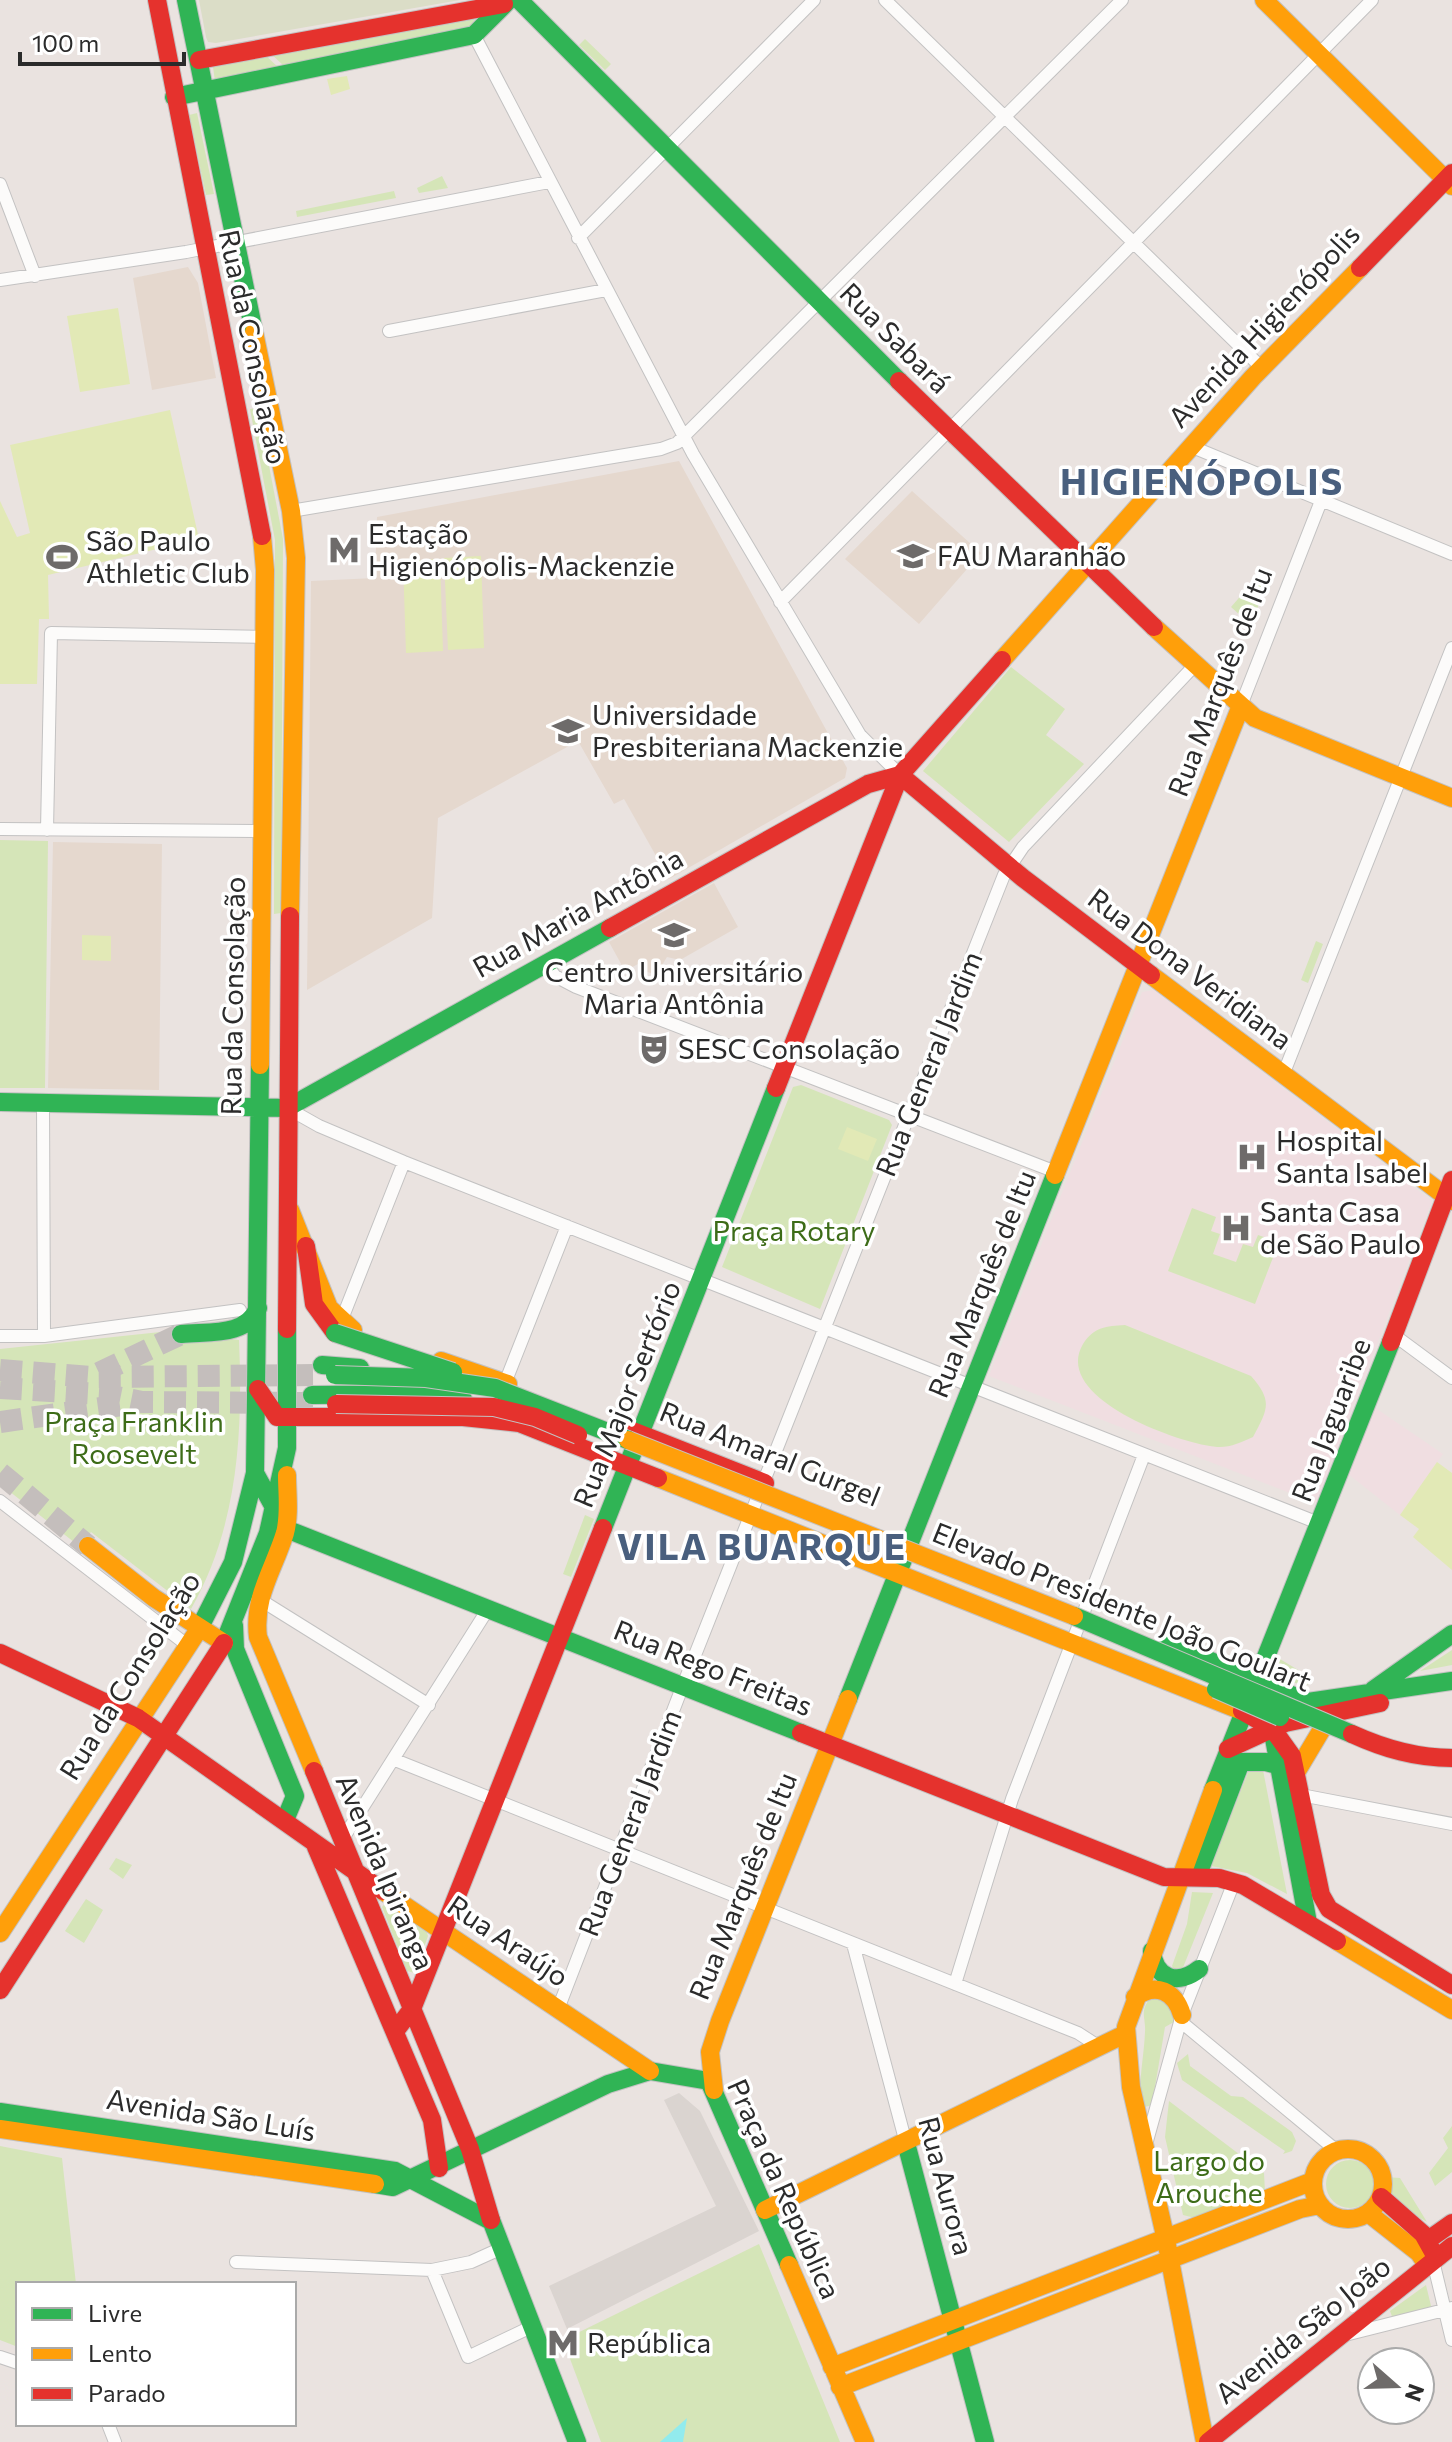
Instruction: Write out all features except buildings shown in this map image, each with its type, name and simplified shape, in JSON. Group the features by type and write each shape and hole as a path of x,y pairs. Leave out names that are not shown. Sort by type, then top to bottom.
{"main road":[{"name":"Rua da Consolação","path":"0,1933 199,1629 233,1562 255,1473 258,1389 249,1309 259,1104 264,831 265,637 261,521 204,248 157,0"},
{"name":"Rua da Consolação","path":"186,0 291,511 296,601 287,1108 290,1210 286,1529 257,1607"},
{"path":"1264,0 1450,179"},
{"path":"174,97 474,35 511,1"},
{"path":"199,60 511,1"},
{"name":"Rua Sabará","path":"511,1 950,432 1240,708 1255,718 1452,798"},
{"path":"262,48 286,73"},
{"name":"Avenida Higienópolis","path":"900,775 1190,446 1262,368 1450,179"},
{"name":"Rua Marquês de Itu","path":"714,2090 710,2064 715,2034 1240,708"},
{"name":"Rua Maria Antônia","path":"287,1108 875,781 900,775"},
{"name":"Rua Major Sertório","path":"396,2030 412,2009 444,1930 900,775"},
{"name":"Rua Dona Veridiana","path":"900,775 1009,867 1283,1075 1450,1192"},
{"path":"875,781 885,785 891,798"},
{"path":"0,1102 259,1104 287,1108"},
{"name":"Rua Jaguaribe","path":"1255,1679 1321,1524 1450,1192"},
{"name":"Rua da Consolação","path":"290,1210 306,1246 316,1310 321,1321 338,1329"},
{"path":"181,1334 243,1328 253,1320 249,1309"},
{"path":"338,1329 495,1382"},
{"name":"Elevado Presidente João Goulart","path":"323,1372 495,1382 1135,1640 1383,1748 1425,1758 1452,1758"},
{"name":"Rua Amaral Gurgel","path":"495,1382 642,1434 1255,1679"},
{"path":"258,1389 277,1417 497,1419 540,1431 1242,1711 1272,1728 1288,1748 1308,1923"},
{"name":"Elevado Presidente João Goulart","path":"540,1431 516,1415 484,1403 432,1394 312,1399 336,1404 472,1405 535,1417 1119,1649 1382,1761 1416,1770 1452,1772"},
{"name":"Rua da Consolação","path":"0,1990 224,1643 274,1511 287,1448"},
{"path":"255,1473 286,1529"},
{"name":"Rua Rego Freitas","path":"286,1529 1164,1877 1188,1876"},
{"path":"273,1562 308,1537"},
{"path":"88,1546 199,1629 224,1643"},
{"name":"Avenida Ipiranga","path":"257,1607 258,1637 470,2149"},
{"name":"Avenida Ipiranga","path":"233,1622 235,1649 295,1796 285,1820"},
{"path":"1367,1694 1452,1634"},
{"name":"Rua Araújo","path":"0,1653 138,1718 356,1873 650,2071"},
{"path":"203,1678 217,1668 246,1672"},
{"path":"1188,1876 1228,1749 1255,1679 1308,1702 1328,1707 1445,1690 1452,1683"},
{"path":"1228,1749 1272,1728 1367,1694 1452,1683"},
{"path":"1288,1768 1328,1707"},
{"path":"1207,2442 1131,2087 1125,2034 1153,1948 1241,1762 1288,1768"},
{"path":"1288,1768 1301,1795 1321,1895 1329,1909 1452,1985"},
{"path":"318,1846 333,1848 342,1840"},
{"name":"Avenida Ipiranga","path":"318,1846 434,2128 439,2168"},
{"path":"1188,1876 1234,1882 1452,2010"},
{"path":"1308,1923 1329,1909"},
{"path":"1373,1937 1383,1968"},
{"path":"1153,1948 1153,1964 1166,1977 1184,1979 1199,1969"},
{"path":"1135,1997 1147,1989 1163,1989 1175,1997 1181,2018"},
{"path":"765,2210 1125,2034"},
{"path":"608,2084 615,2067 610,2045"},
{"name":"Praça da República","path":"470,2149 608,2084 650,2071 709,2081 865,2442"},
{"name":"Avenida São Luís","path":"0,2112 395,2171 409,2181 491,2221"},
{"name":"Avenida São Luís","path":"0,2129 393,2187 439,2168 470,2149"},
{"name":"Rua Aurora","path":"906,2143 985,2442"},
{"path":"470,2149 491,2221 577,2442"},
{"path":"1337,2151 1357,2151 1373,2161 1382,2178 1381,2197 1368,2213 1342,2219 1320,2205 1313,2181 1322,2161 1337,2151"},
{"path":"832,2367 1313,2181"},
{"path":"1381,2197 1428,2240 1430,2263"},
{"path":"840,2387 1168,2260 1320,2205"},
{"path":"1368,2213 1430,2263"},
{"path":"1428,2240 1452,2223"},
{"name":"Avenida São João","path":"1430,2263 1452,2239"},
{"name":"Avenida São João","path":"1207,2442 1345,2335 1452,2246"},
{"path":"886,2346 894,2365"}],"street":[{"path":"578,238 814,0"},
{"path":"885,0 1262,368"},
{"path":"291,511 661,449 683,438 1122,0"},
{"path":"780,602 1372,0"},
{"path":"474,35 683,438 860,735 900,775"},
{"path":"0,280 204,248 549,182"},
{"path":"0,184 35,276"},
{"path":"389,331 606,290"},
{"path":"1190,446 1452,554"},
{"name":"Rua Marquês de Itu","path":"1240,708 1321,501"},
{"path":"47,830 51,633 265,637"},
{"path":"1283,1075 1452,648"},
{"name":"Rua General Jardim","path":"558,2009 682,1686 1009,867 1023,847 1195,665"},
{"path":"0,829 264,831"},
{"path":"546,964 555,976 576,987 1056,1172"},
{"path":"43,1102 44,1336"},
{"path":"287,1108 319,1126 404,1162 1321,1524"},
{"path":"338,1329 404,1162"},
{"path":"495,1382 567,1226"},
{"path":"0,1336 44,1336 249,1309"},
{"path":"1394,1335 1452,1378"},
{"path":"955,1984 1007,1816 1070,1641 1144,1455"},
{"path":"0,1501 187,1645"},
{"path":"257,1607 429,1705"},
{"path":"342,1840 488,1609"},
{"path":"395,1760 1078,2033 1098,2046"},
{"path":"1301,1795 1452,1824"},
{"path":"1146,2148 1181,2018 1234,1882"},
{"name":"Rua Aurora","path":"853,1944 906,2143"},
{"path":"1181,2018 1337,2151"},
{"path":"236,2262 432,2270 471,2262 502,2248"},
{"path":"1430,2263 1448,2309 1452,2340"},
{"path":"432,2270 468,2357 533,2326"},
{"path":"1345,2335 1448,2309"}],"shaded area":[{"path":"188,267 198,283 216,378 152,390 133,278"},
{"name":"Universidade Presbiteriana Mackenzie","path":"679,461 847,768 845,778 669,879 624,799 614,804 578,741 438,818 432,918 307,990 311,581 375,578 377,517"},
{"name":"FAU Maranhão","path":"912,491 981,553 919,624 845,559"},
{"path":"53,842 162,844 159,1090 48,1088"},
{"name":"Centro Universitário Maria Antônia","path":"714,883 738,927 680,960 667,957 656,975 642,970 638,964 625,971 609,942"},
{"name":"Santa Casa de São Paulo","path":"1154,990 1432,1201 1316,1503 989,1376 1142,992"},
{"path":"1374,1407 1443,1454 1400,1515 1348,1474"},
{"path":"679,2093 700,2111 759,2231 567,2329 549,2286 716,2206 664,2100"}],"green space":[{"path":"199,0 460,0 216,43 208,42 206,37"},
{"path":"478,13 467,33 285,67 267,50"},
{"path":"585,39 611,64 605,70 579,45"},
{"path":"262,52 280,69 215,81 212,60"},
{"path":"347,76 350,89 331,95 327,79"},
{"path":"197,113 214,194 206,195 189,115"},
{"path":"442,176 448,188 419,193 417,188"},
{"path":"394,191 396,198 297,217 296,211"},
{"path":"118,308 130,384 80,392 67,316"},
{"path":"258,408 283,539 281,913 274,914 275,540 250,409"},
{"name":"São Paulo Athletic Club","path":"170,410 199,539 48,575 49,619 39,619 37,684 0,684 0,501 17,537 30,533 10,445"},
{"path":"481,556 484,648 448,650 444,558"},
{"path":"440,559 443,651 406,653 403,561"},
{"path":"1258,576 1267,583 1251,625 1231,607"},
{"path":"1011,667 1065,709 1046,735 1084,764 1009,842 923,771"},
{"path":"0,840 48,841 45,1088 0,1088"},
{"path":"82,935 111,936 111,961 82,960"},
{"path":"1316,941 1323,944 1308,983 1301,980"},
{"name":"Praça Rotary","path":"801,1085 889,1120 892,1125 820,1309 722,1267 793,1087"},
{"path":"847,1127 877,1139 868,1161 838,1149"},
{"path":"1192,1208 1216,1217 1211,1231 1220,1234 1213,1254 1236,1262 1243,1244 1253,1247 1258,1235 1279,1242 1255,1304 1168,1271"},
{"path":"1125,1325 1251,1376 1263,1392 1266,1405 1253,1437 1226,1447 1199,1444 1150,1427 1102,1400 1085,1382 1078,1364 1083,1344 1101,1328"},
{"name":"Praça Franklin Roosevelt","path":"170,1331 239,1340 240,1410 234,1479 219,1545 191,1609 91,1532 79,1546 0,1484 0,1349"},
{"path":"1437,1462 1452,1473 1452,1570 1413,1537 1419,1529 1400,1515"},
{"path":"585,1515 594,1519 571,1577 563,1574"},
{"path":"1452,1650 1452,1665 1420,1671"},
{"path":"1275,1656 1313,1679 1307,1685 1266,1678"},
{"path":"1249,1770 1263,1770 1287,1894 1247,1873 1211,1866"},
{"path":"116,1858 132,1865 123,1879 109,1869"},
{"path":"1192,1892 1213,1893 1182,1970 1175,1971 1172,1966 1187,1924"},
{"path":"86,1899 103,1910 84,1943 65,1931"},
{"path":"386,1902 426,1930 428,1936 415,1973 407,1971 382,1907"},
{"name":"Largo do Arouche","path":"1160,1997 1177,2006 1174,2022 1165,2027 1152,2105 1141,2108 1144,2009 1148,2001"},
{"name":"Largo do Arouche","path":"1188,2054 1190,2066 1231,2096 1243,2097 1292,2132 1296,2141 1292,2151 1283,2154 1285,2151 1182,2080 1177,2063"},
{"name":"Largo do Arouche","path":"1169,2101 1264,2173 1265,2192 1195,2218 1183,2215 1165,2137"},
{"path":"1452,2126 1452,2172 1435,2186 1429,2173 1448,2148 1443,2138"},
{"path":"0,2146 62,2158 76,2282 16,2282 16,2346 0,2340"},
{"name":"Largo do Arouche","path":"1350,2160 1367,2167 1374,2184 1367,2201 1350,2208 1333,2201 1326,2184 1333,2167"},
{"path":"1385,2177 1400,2178 1427,2222 1385,2197"},
{"path":"759,2244 840,2442 601,2442 563,2340"},
{"path":"1426,2285 1432,2310 1394,2322 1390,2311"}],"water":[{"path":"687,2418 683,2442 660,2442"}],"tunnel":[{"path":"99,1373 181,1334"},
{"path":"0,1370 92,1377 313,1375"},
{"path":"0,1388 102,1394 142,1402 313,1403"},
{"path":"0,1422 122,1405"},
{"path":"0,1473 88,1546"}],"traffic: fast":[{"path":"186,0 254,332"},
{"path":"174,97 474,35 509,0"},
{"path":"519,0 899,381"},
{"path":"0,1102 287,1108 610,928"},
{"path":"199,1629 233,1562 255,1473 260,1065"},
{"path":"603,1528 776,1088"},
{"path":"848,1699 1055,1175"},
{"path":"181,1334 236,1328 245,1324 258,1308"},
{"path":"224,1643 268,1533 287,1448 287,1329"},
{"path":"335,1333 453,1372"},
{"path":"1213,1790 1391,1342"},
{"path":"322,1365 360,1368"},
{"path":"335,1375 426,1378 495,1388 628,1440"},
{"path":"312,1395 432,1394 463,1399"},
{"path":"255,1473 286,1529 801,1733"},
{"path":"1074,1616 1352,1734"},
{"path":"234,1625 235,1649 295,1796 285,1820"},
{"path":"1373,1690 1452,1634"},
{"path":"1168,1643 1308,1702 1452,1681"},
{"path":"1216,1689 1280,1717"},
{"path":"1273,1733 1308,1923"},
{"path":"1197,1877 1241,1762 1266,1762 1287,1768"},
{"path":"1152,1951 1158,1968 1169,1977 1183,1977 1199,1969"},
{"path":"375,2184 393,2187 608,2084 650,2071 709,2081 789,2265"},
{"path":"0,2112 395,2171 491,2221"},
{"path":"906,2143 985,2442"},
{"path":"491,2220 577,2442"}],"traffic: slow":[{"path":"1264,0 1452,186"},
{"path":"1002,660 1253,377 1360,268"},
{"path":"254,332 291,511 296,558 290,916"},
{"path":"260,1065 265,570 262,536"},
{"path":"1154,627 1255,718 1452,798"},
{"path":"1055,1175 1240,708"},
{"path":"1151,975 1452,1201"},
{"path":"290,1210 329,1308 353,1330"},
{"path":"441,1361 508,1384"},
{"path":"628,1440 1074,1616"},
{"path":"287,1475 287,1526 261,1596 258,1637 314,1771"},
{"path":"658,1478 1242,1711"},
{"path":"88,1546 154,1598 224,1643"},
{"path":"0,1933 199,1629"},
{"path":"714,2090 710,2052 720,2021 848,1699"},
{"path":"1297,1771 1331,1714"},
{"path":"1205,2442 1166,2240 1131,2087 1126,2027 1213,1790"},
{"path":"383,1891 650,2071"},
{"path":"1337,1941 1452,2010"},
{"path":"1135,1997 1150,1990 1164,1991 1175,2000 1182,2015"},
{"path":"765,2210 1125,2034"},
{"path":"0,2129 375,2184"},
{"path":"1348,2149 1373,2159 1383,2184 1373,2209 1348,2219 1323,2209 1313,2184 1323,2159 1348,2149"},
{"path":"832,2367 1313,2181"},
{"path":"840,2387 1300,2209 1320,2205"},
{"path":"1368,2213 1419,2253 1427,2265"},
{"path":"789,2265 865,2442"}],"traffic: jam":[{"path":"157,0 262,536"},
{"path":"199,60 504,4"},
{"path":"1360,268 1452,173"},
{"path":"899,381 1154,627"},
{"path":"776,1088 900,775 1002,660"},
{"path":"900,775 1023,878 1151,975"},
{"path":"610,928 868,784 900,775"},
{"path":"287,1329 290,916"},
{"path":"1391,1342 1452,1180"},
{"path":"306,1246 314,1304 335,1333"},
{"path":"258,1389 277,1417 463,1417 519,1423 658,1478"},
{"path":"336,1404 494,1407 535,1417 578,1435"},
{"path":"633,1431 765,1483"},
{"path":"396,2030 412,2009 603,1528"},
{"path":"0,1990 224,1643"},
{"path":"0,1653 138,1718 383,1891"},
{"path":"1228,1749 1285,1723 1380,1703"},
{"path":"1242,1711 1272,1728 1292,1756 1321,1895 1329,1909 1452,1985"},
{"path":"801,1733 1164,1877 1219,1878 1243,1885 1337,1941"},
{"path":"1352,1734 1401,1752 1452,1758"},
{"path":"314,1771 470,2149 491,2220"},
{"path":"316,1847 432,2120 439,2168"},
{"path":"1381,2197 1423,2234 1433,2252"},
{"path":"1428,2240 1452,2223"},
{"path":"1208,2442 1452,2246"}],"place":[{"name":"Estação Higienópolis-Mackenzie","path":"344,550"},
{"name":"FAU Maranhão","path":"913,556"},
{"name":"São Paulo Athletic Club","path":"62,557"},
{"name":"Universidade Presbiteriana Mackenzie","path":"568,731"},
{"name":"Centro Universitário Maria Antônia","path":"674,935"},
{"name":"SESC Consolação","path":"654,1049"},
{"name":"Hospital Santa Isabel","path":"1252,1157"},
{"name":"Santa Casa de São Paulo","path":"1236,1228"},
{"name":"República","path":"563,2343"}],"district":[{"name":"HIGIENÓPOLIS","path":"1202,482"},
{"name":"VILA BUARQUE","path":"762,1547"}]}
